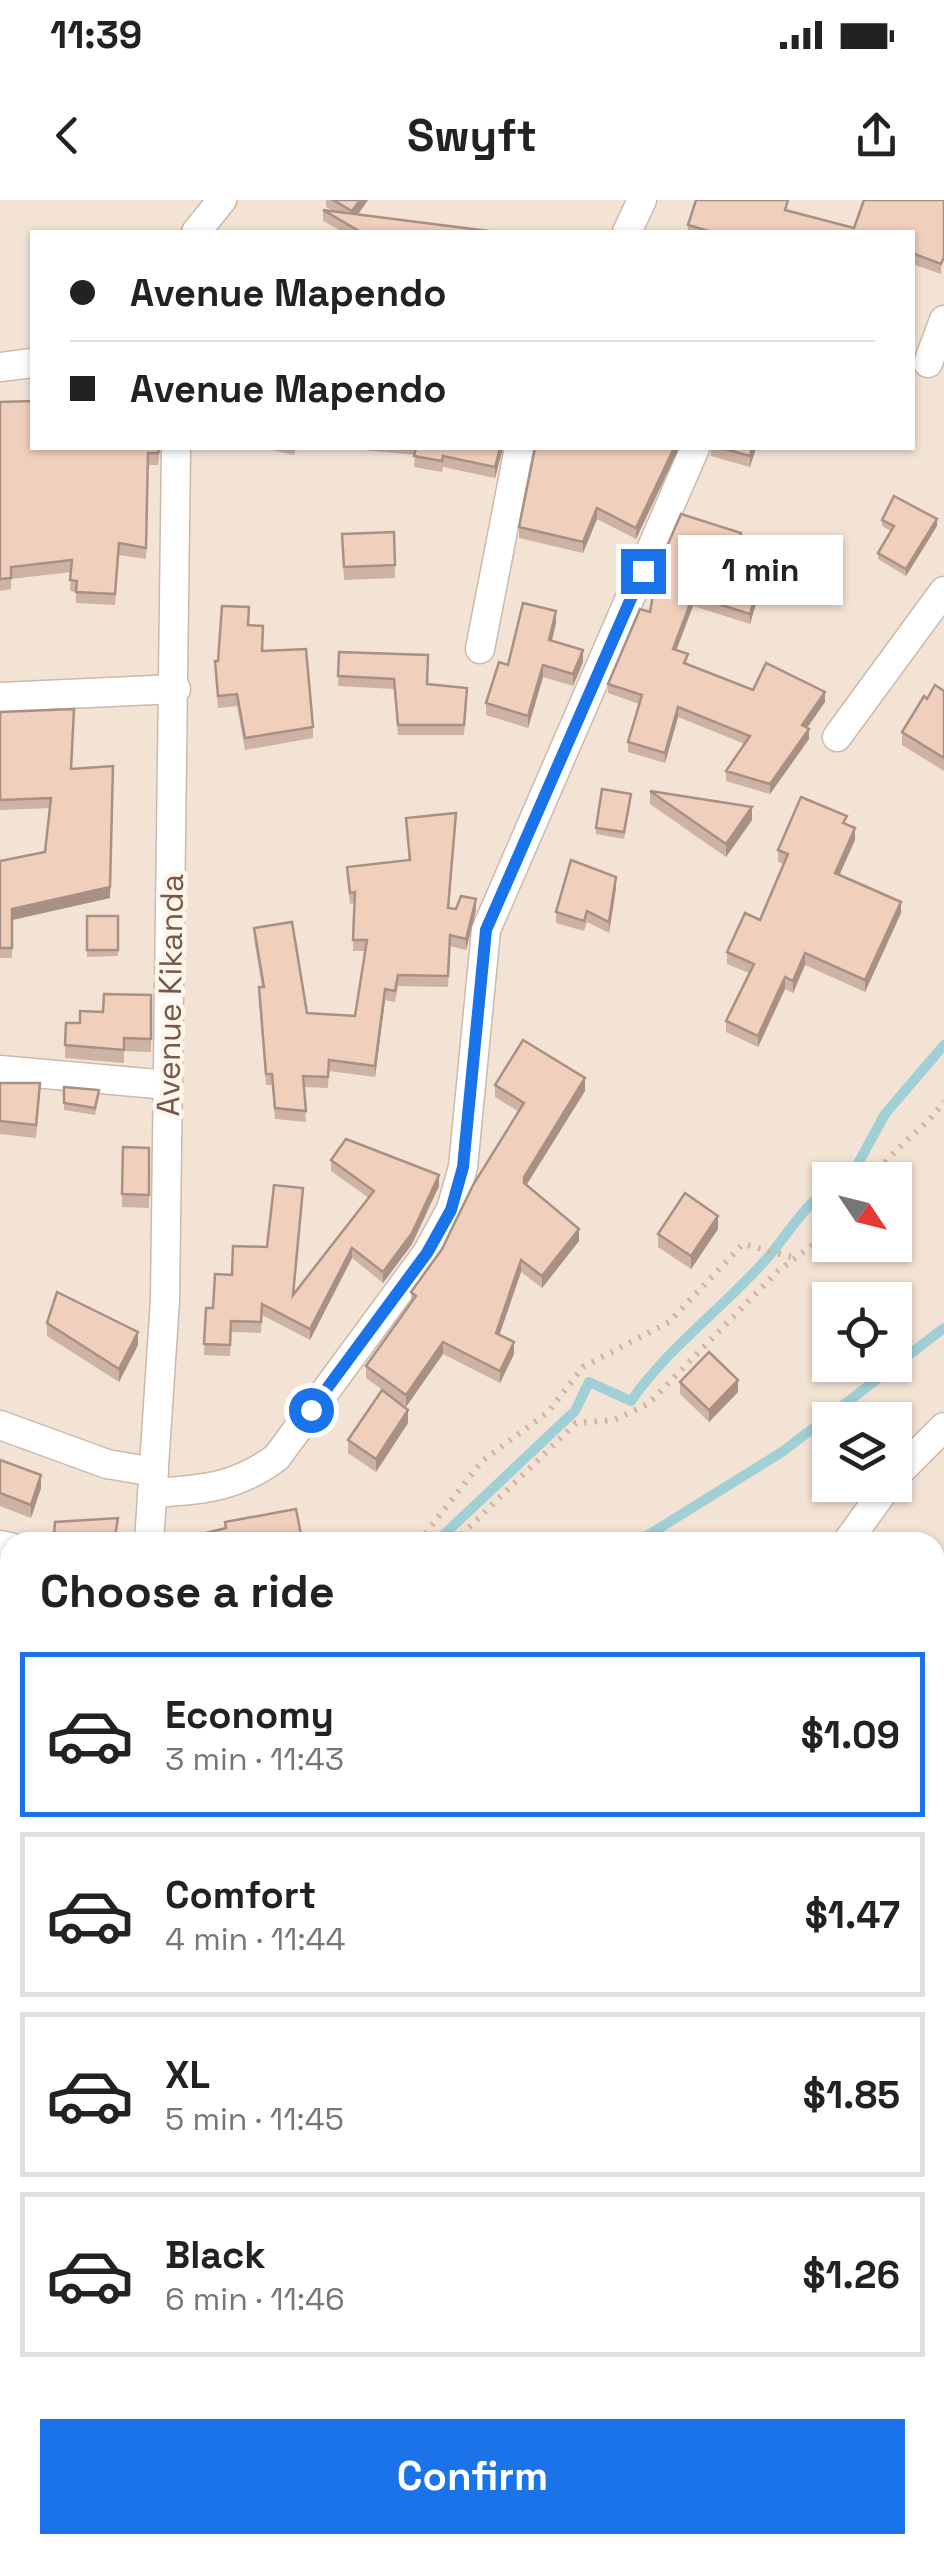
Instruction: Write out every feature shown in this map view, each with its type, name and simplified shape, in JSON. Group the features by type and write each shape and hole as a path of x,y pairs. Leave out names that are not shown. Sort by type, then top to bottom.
{"street":[{"path":"198,230 222,200"},
{"path":"628,230 642,200"},
{"path":"928,364 944,320"},
{"path":"0,367 30,363"},
{"name":"Avenue Kikanda","path":"150,1532 165,1300 176,689 176,450"},
{"path":"480,648 519,450"},
{"path":"0,1426 153,1482 221,1488 244,1480 277,1456 441,1230 463,1167 486,930 695,450"},
{"path":"837,737 944,591"},
{"path":"0,696 176,689"},
{"path":"0,1070 168,1085"},
{"path":"912,1459 944,1427"},
{"path":"854,1532 876,1502"}],"path":[{"path":"884,1162 931,1121 944,1101"},
{"path":"427,1532 482,1461 548,1412 582,1368 669,1322 743,1244 795,1258"},
{"path":"464,1532 576,1423 614,1420 648,1404 704,1342 812,1245"}],"shaded area":[{"path":"0,200 944,200 944,1532 0,1532"}],"building":[{"path":"333,200 360,200 352,211"},
{"path":"696,200 788,200 785,210 854,228 864,200 944,200 944,257 941,264 915,254 915,230 705,230 688,225"},
{"path":"323,210 480,230 358,230"},
{"path":"30,401 30,450 159,450 148,453 146,548 119,543 115,594 76,592 77,581 70,580 72,560 11,567 11,578 0,579 0,402"},
{"path":"416,450 499,450 495,467 443,456 442,461 414,456"},
{"path":"535,450 673,450 636,528 597,508 583,542 519,527"},
{"path":"728,450 752,450 750,456"},
{"path":"894,496 937,519 906,569 878,553 894,526 882,520"},
{"path":"681,514 741,533 730,579 758,587 750,614 693,596 673,649 688,654 684,663 753,690 766,663 825,692 802,725 809,729 770,784 726,771 750,736 678,707 665,753 628,742 642,695 608,684 640,609 650,612 658,567"},
{"path":"394,532 395,565 344,567 342,534"},
{"path":"523,603 556,611 549,640 583,650 573,674 543,665 528,716 486,703 499,662 508,665"},
{"path":"222,606 249,607 248,625 263,626 262,651 306,649 313,727 245,738 237,694 218,696 215,661"},
{"path":"339,652 428,655 427,684 467,688 464,725 398,725 394,679 338,676"},
{"path":"935,685 944,691 944,758 902,732"},
{"path":"74,709 71,769 113,766 110,887 12,909 12,948 0,948 0,861 45,852 51,798 0,800 0,712"},
{"path":"602,789 631,794 624,832 596,828"},
{"path":"650,791 752,807 726,844"},
{"path":"801,797 847,816 843,823 855,828 835,873 901,902 865,980 805,953 793,981 785,977 758,1036 726,1021 754,964 727,952 745,913 760,920 788,854 778,850"},
{"path":"456,813 448,908 456,909 461,896 476,899 466,939 450,935 448,976 398,975 395,991 385,989 375,1066 329,1060 328,1077 303,1076 306,1111 275,1108 272,1074 266,1074 259,987 264,987 254,928 292,922 307,1013 355,1016 367,940 353,940 355,892 350,893 347,867 410,860 406,818"},
{"path":"571,860 616,877 609,922 587,911 584,921 556,912"},
{"path":"87,916 118,916 118,950 87,950"},
{"path":"104,994 151,995 151,1039 124,1038 124,1050 65,1045 66,1023 80,1023 80,1011 103,1012"},
{"path":"523,1040 585,1078 524,1177 524,1183 579,1229 542,1276 521,1260 496,1333 514,1342 500,1371 443,1342 406,1395 366,1366 416,1296 411,1292 442,1249 473,1185 524,1103 495,1085"},
{"path":"0,1083 40,1083 36,1125 0,1121"},
{"path":"64,1087 99,1090 95,1108 64,1103"},
{"path":"346,1139 439,1175 412,1233 383,1272 352,1248 310,1329 262,1304 261,1322 231,1321 230,1345 204,1344 206,1308 213,1308 215,1274 232,1275 233,1246 267,1247 274,1185 303,1188 293,1295 374,1191 331,1160"},
{"path":"123,1147 149,1148 149,1195 122,1194"},
{"path":"685,1193 718,1216 691,1256 658,1234"},
{"path":"57,1292 138,1332 119,1369 47,1323"},
{"path":"709,1352 738,1380 709,1410 680,1382"},
{"path":"382,1390 408,1410 376,1459 348,1440"},
{"path":"0,1460 41,1475 31,1505 0,1493"},
{"path":"296,1509 300,1532 210,1532 226,1528 225,1522"},
{"path":"118,1518 116,1532 54,1532 55,1522"}],"waterway":[{"path":"859,1162 885,1114 944,1045"},
{"path":"447,1532 575,1411 589,1382 631,1401 663,1362 752,1275 812,1203"},
{"path":"653,1532 782,1452 944,1328"}],"route":[{"path":"311,1410 427,1253 451,1210 463,1167 486,930 643,571"}]}
